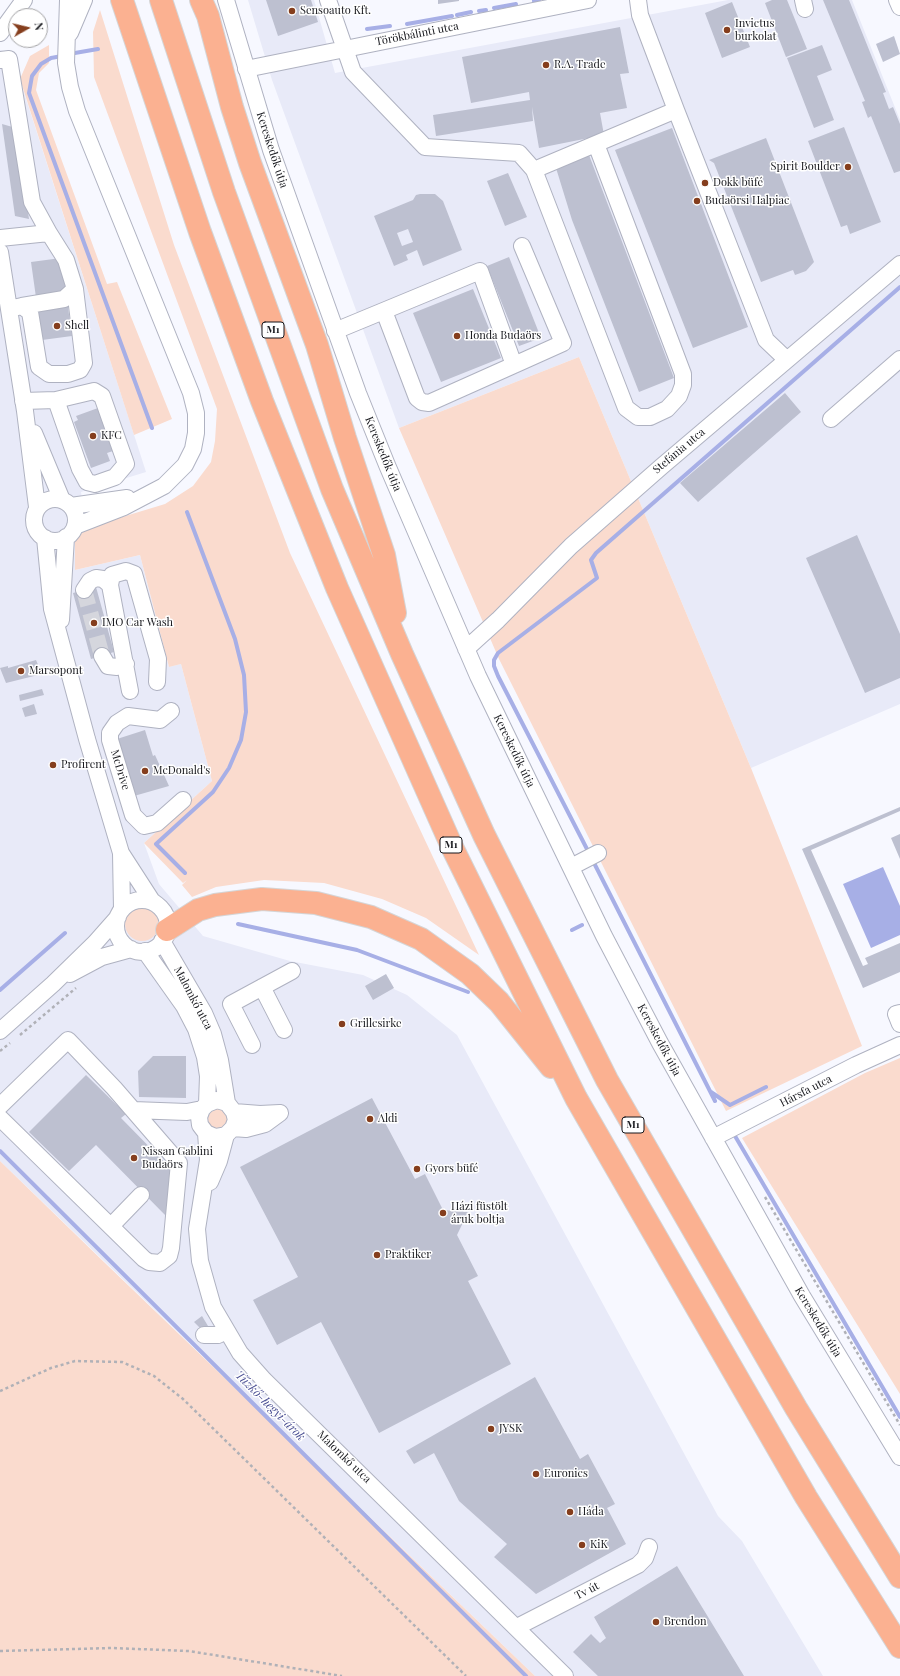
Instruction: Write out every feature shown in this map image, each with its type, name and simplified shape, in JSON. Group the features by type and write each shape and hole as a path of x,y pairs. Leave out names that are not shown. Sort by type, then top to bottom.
{"highway":[{"name":"M1","path":"122,0 200,232 262,401 337,588 453,849 576,1098 806,1496 900,1647"},
{"name":"M1","path":"161,0 224,192 332,489 402,654 484,835 607,1080 796,1408 900,1577"},
{"path":"201,0 212,28 232,107 250,163 317,345 345,438 384,555 402,654"},
{"path":"165,936 198,910 230,902 262,899 316,903 371,917 421,939 470,974 499,1002 576,1098"}],"street":[{"path":"0,33 24,0"},
{"path":"0,252 15,307 24,406 37,507 34,514 35,526 37,531 45,538 57,540 70,531 153,493 164,486 185,465 193,449 196,412 191,393 127,238 77,111 70,87 65,44 68,0"},
{"path":"65,44 84,0"},
{"name":"Kereskedők útja","path":"226,0 271,150 335,330 387,465 466,649 577,864 660,1043 802,1296 900,1457"},
{"path":"328,0 353,72 425,147 519,153 534,170 626,408 638,417 650,417 666,409 679,396 683,384 683,374 596,144"},
{"name":"Törökbálinti utca","path":"246,69 344,48 588,0"},
{"path":"638,0 640,15 766,340 787,360"},
{"path":"897,0 900,7"},
{"path":"0,60 9,59 32,202 66,260 75,289 84,363 80,370 68,374 49,374 39,367 30,312 15,307"},
{"path":"534,170 676,110"},
{"path":"0,238 49,233"},
{"path":"384,311 417,398 422,402 429,403 563,343 522,246"},
{"name":"Stefánia utca","path":"466,649 498,620 570,546 900,264"},
{"path":"335,330 480,271 514,365"},
{"path":"15,307 64,299 75,289"},
{"path":"830,419 900,359"},
{"path":"24,406 94,391 102,396 126,464 115,476 95,484 88,482 80,468 56,400"},
{"path":"24,406 67,503 76,519 70,531 60,640"},
{"path":"37,507 48,500 67,503 153,493"},
{"path":"45,538 52,609 121,853 120,913 116,926 118,936 123,944 138,950"},
{"path":"130,691 110,585 112,575 126,571 134,574 158,659 157,682"},
{"path":"84,590 90,581 96,578 103,579 110,585"},
{"path":"102,656 108,666 117,667 126,664"},
{"name":"McDrive","path":"171,711 160,720 128,716 117,723 110,733 110,740 133,815 144,826 157,823 183,800"},
{"path":"53,984 102,957 154,948 165,936 166,915 152,900 121,853"},
{"path":"577,864 598,853"},
{"path":"0,1030 53,984 94,943 129,903 138,900 148,900 156,904"},
{"name":"Malomkő utca","path":"165,936 213,1034 231,1107"},
{"name":"Malomkő utca","path":"138,950 184,1006 196,1029 206,1063 208,1092 199,1110"},
{"path":"252,1044 231,1004 292,971"},
{"path":"262,987 284,1030"},
{"path":"900,1012 896,1014 900,1024"},
{"path":"0,1106 68,1040 134,1110 179,1164 169,1256 160,1263 150,1262 0,1118"},
{"name":"Hársfa utca","path":"713,1138 856,1065 900,1045"},
{"path":"134,1110 199,1110 217,1100 231,1107 260,1114 280,1113 265,1124 215,1137 206,1133 200,1125 199,1110"},
{"path":"230,1132 236,1120 231,1107"},
{"name":"Malomkő utca","path":"203,1198 230,1132"},
{"name":"Malomkő utca","path":"206,1133 208,1160 197,1229 200,1261 209,1296 226,1331 240,1353 264,1380 517,1627 565,1676"},
{"path":"111,1226 141,1195"},
{"path":"204,1335 218,1335 226,1331"},
{"name":"Tv út","path":"517,1627 638,1565 645,1558 649,1547"}],"path":[{"path":"18,1037 77,988"},
{"path":"0,1052 12,1042"},
{"path":"762,1191 900,1425"},
{"path":"0,1391 51,1368 75,1361 122,1362 154,1376 183,1399 466,1676"},
{"path":"0,1651 112,1648 189,1651 342,1676"}],"shaded area":[{"path":"248,0 314,0 335,73 728,0 852,0 900,120 900,704 751,768 579,357 399,428 272,80"},
{"path":"100,10 174,245 290,553 479,955 426,918 382,899 324,883 264,880 216,887 192,897 182,885 187,880 183,883 144,843 212,781 181,664 169,667 140,555 75,570 75,542 86,528 165,504 193,486 211,462 215,441 217,409 94,77 93,32"},
{"path":"48,46 49,63 39,73 36,90 107,284 117,282 172,419 134,435 20,79 30,56 44,48 48,48"},
{"path":"0,50 11,52 146,472 81,492 86,528 75,570 140,555 169,667 181,664 212,781 144,843 159,884 203,936 290,961 363,975 407,995 457,1035 718,1516 742,1541 823,1676 535,1676 0,1161"},
{"path":"579,357 751,768 862,1046 726,1111 499,659 399,428"},
{"path":"142,907 154,912 159,924 154,936 142,941 130,936 125,924 130,912"},
{"path":"900,1058 900,1394 742,1138 865,1073"},
{"path":"218,1109 225,1112 228,1119 225,1126 218,1129 211,1126 208,1119 211,1112"},
{"path":"0,1161 104,1262 535,1676 0,1676"}],"water":[{"path":"883,867 900,906 900,935 871,948 843,884"}],"building":[{"name":"Sensoauto Kft.","path":"266,0 311,0 318,22 278,36"},
{"path":"438,0 459,0 459,1 438,4"},
{"path":"772,0 787,0 807,49 786,57 765,3"},
{"path":"823,0 849,0 886,92 883,93 889,109 893,107 900,124 900,171 894,173 871,116 868,118 862,102 865,101"},
{"name":"Invictus burkolat","path":"732,2 750,47 722,58 705,13"},
{"path":"620,27 629,73 620,74 627,108 600,113 604,135 539,148 532,107 533,121 436,136 433,115 530,100 529,92 471,103 462,57"},
{"path":"894,36 900,54 883,62 876,44"},
{"path":"822,45 832,70 817,76 834,120 814,128 787,58"},
{"path":"2,124 16,128 29,219 15,216"},
{"path":"844,127 881,222 850,234 847,225 841,227 808,141"},
{"path":"672,128 748,327 693,348 615,150"},
{"path":"766,138 814,262 806,271 795,275 793,270 761,282 714,163 709,160"},
{"path":"589,155 674,378 639,392 572,220 556,168"},
{"path":"508,173 527,217 505,226 487,181"},
{"path":"435,194 443,201 462,250 423,266 417,250 406,255 408,260 394,266 374,216 413,200 416,195","holes":["408,229 413,242 402,246 397,233"]},
{"path":"509,257 541,338 519,346 487,266"},
{"path":"61,258 72,336 42,340 31,262"},
{"name":"Honda Budaörs","path":"473,289 501,358 441,382 413,313"},
{"path":"785,393 801,412 698,502 680,483"},
{"name":"KFC","path":"98,408 113,451 107,453 110,461 91,468 74,422 78,420 76,416"},
{"path":"857,535 900,634 900,678 865,693 806,558"},
{"name":"IMO Car Wash","path":"96,587 114,652 91,659 73,593"},
{"path":"36,660 42,674 6,683 0,668 8,666 8,668"},
{"path":"42,689 44,695 20,701 19,695"},
{"path":"34,704 37,714 25,717 22,708"},
{"name":"McDonald's","path":"145,730 153,756 155,755 169,786 134,796 117,739"},
{"path":"900,807 900,811 811,850 863,966 868,964 865,958 900,943 900,972 863,988 802,849"},
{"path":"900,834 900,859 891,838"},
{"path":"386,974 394,988 373,1000 365,986"},
{"path":"153,1056 186,1056 186,1098 139,1097 138,1071"},
{"name":"Nissan Gablini Budaörs","path":"86,1075 126,1114 121,1118 173,1171 167,1217 96,1145 69,1171 29,1132"},
{"name":"Praktiker","path":"372,1098 415,1179 425,1174 443,1210 468,1212 457,1235 478,1276 468,1281 511,1364 379,1433 321,1322 277,1345 253,1300 298,1277 240,1167"},
{"path":"202,1316 208,1326 202,1330 194,1322"},
{"path":"535,1377 580,1459 588,1454 615,1504 607,1508 626,1544 536,1594 494,1557 507,1544 459,1501 434,1453 414,1464 406,1451"},
{"path":"677,1566 744,1676 598,1676 573,1652 591,1634 600,1643 606,1638 594,1617"}],"waterway":[{"path":"534,1 539,0"},
{"path":"494,8 516,4"},
{"path":"479,11 486,10"},
{"path":"457,15 471,12"},
{"path":"407,24 452,16"},
{"path":"367,29 390,26"},
{"path":"69,54 98,49"},
{"path":"62,56 51,58 41,64 32,76 29,93 152,428"},
{"path":"589,853 498,676 494,666 494,660 498,653 597,578 591,560 596,553 900,287"},
{"path":"185,873 156,844 213,792 229,768 241,740 246,712 244,675 235,639 187,512"},
{"path":"592,859 715,1101"},
{"path":"238,924 357,950 468,992"},
{"path":"572,930 582,925"},
{"path":"0,990 65,933"},
{"path":"711,1092 730,1105 766,1087"},
{"path":"735,1136 900,1417"},
{"name":"Tűzkő-hegyi-árok","path":"0,1151 526,1676"}],"tunnel":[{"path":"84,590 102,656"}],"place":[{"name":"Sensoauto Kft.","path":"292,11"},
{"name":"Invictus burkolat","path":"727,30"},
{"name":"R.A. Trade","path":"546,65"},
{"name":"Spirit Boulder","path":"848,167"},
{"name":"Dokk büfé","path":"705,183"},
{"name":"Budaörsi Halpiac","path":"697,201"},
{"name":"Shell","path":"57,326"},
{"name":"Honda Budaörs","path":"457,336"},
{"name":"KFC","path":"93,436"},
{"name":"IMO Car Wash","path":"94,623"},
{"name":"Marsopont","path":"21,671"},
{"name":"Profirent","path":"53,765"},
{"name":"McDonald's","path":"145,771"},
{"name":"Grillcsirke","path":"342,1024"},
{"name":"Aldi","path":"370,1119"},
{"name":"Nissan Gablini Budaörs","path":"134,1158"},
{"name":"Gyors büfé","path":"417,1169"},
{"name":"Házi füstölt áruk boltja","path":"443,1213"},
{"name":"Praktiker","path":"377,1255"},
{"name":"JYSK","path":"491,1429"},
{"name":"Euronics","path":"536,1474"},
{"name":"Háda","path":"570,1512"},
{"name":"KiK","path":"582,1545"},
{"name":"Brendon","path":"656,1622"}]}
